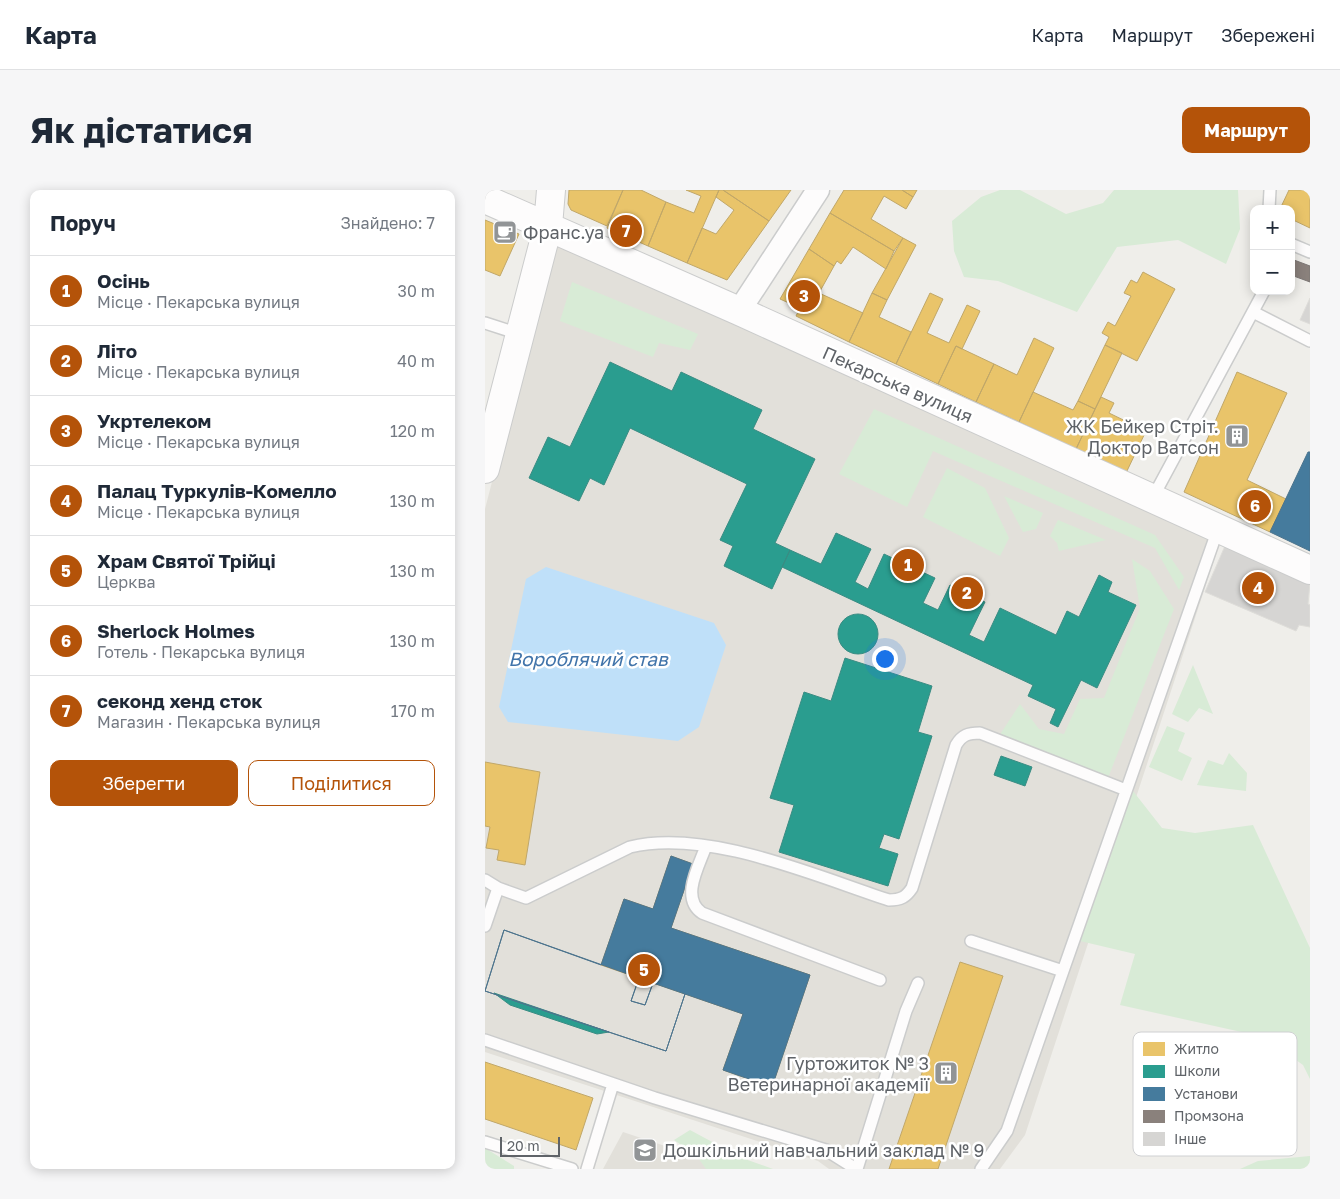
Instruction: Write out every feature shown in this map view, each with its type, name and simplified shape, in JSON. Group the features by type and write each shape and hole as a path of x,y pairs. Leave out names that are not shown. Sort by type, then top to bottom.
{"street":[{"path":"485,468 547,226 551,190"},
{"path":"739,311 818,190"},
{"name":"Пекарська вулиця","path":"485,199 739,311 1310,570"}],"lane":[{"path":"1269,205 1270,190"},
{"path":"1295,246 1309,251"},
{"path":"1151,499 1262,295"},
{"path":"1253,312 1310,340"},
{"path":"485,323 519,334"},
{"path":"981,1169 1007,1131 1218,529"},
{"path":"485,880 499,888 526,898 630,847 648,842 729,848 889,900 899,900 907,896 912,888 956,745 961,736 970,732 980,733 1126,790"},
{"path":"706,846 691,890 691,899 695,908 702,913 880,980"},
{"path":"485,926 499,888"},
{"path":"971,941 1063,971"},
{"path":"485,1040 613,1084 826,1150 856,1169 906,1010 917,983"},
{"path":"587,1169 613,1084"},
{"path":"485,1142 572,1169"}],"shaded area":[{"path":"561,245 1222,536 1025,1135 1000,1169 829,1169 818,1161 485,1052 485,509 551,253"},
{"name":"Дошкільний навчальний заклад № 9","path":"623,1132 734,1169 603,1169"}],"green space":[{"path":"1000,190 1020,190 1066,214 1103,203 1114,190 1238,190 1240,229 1226,264 1178,240 1117,247 1077,312 998,281 964,277 954,251 952,221 981,197"},
{"path":"572,282 698,334 690,350 659,343 653,357 560,321"},
{"path":"874,409 1155,535 1184,577 1179,590 1155,548 933,451 907,507 839,474"},
{"path":"947,468 985,488 1009,538 1000,556 923,517"},
{"path":"1004,496 1043,513 1036,529 1023,532"},
{"path":"1058,520 1106,540 1059,551 1057,543 1050,536"},
{"path":"1132,559 1150,571 1174,609 1108,778 997,739 1020,704 1039,729 1064,734 1080,699 1104,698 1140,608"},
{"path":"1193,665 1213,714 1199,708 1188,722 1172,714"},
{"path":"1167,726 1185,733 1178,751 1192,758 1182,781 1149,767"},
{"path":"1229,753 1247,773 1246,791 1197,785 1208,760 1223,765"},
{"path":"1133,791 1162,828 1195,833 1253,825 1310,948 1310,1079 1303,1065 1297,1061 1297,1032 1242,1032 1120,1005 1135,954 1080,941"},
{"path":"690,1130 742,1158 773,1169 706,1169 696,1155 674,1140"},
{"path":"485,1148 514,1166 514,1169 485,1169"},
{"path":"1310,1156 1310,1169 1240,1169 1258,1161"}],"water":[{"name":"Вороблячий став","path":"546,567 714,623 726,645 699,727 678,741 508,722 499,707 526,579"}],"building: Житло":[{"path":"569,190 623,190 607,226 571,210 568,204"},
{"path":"623,190 641,190 666,202 648,246 607,228"},
{"path":"686,190 719,190 687,263 648,246 666,202 694,213 701,196"},
{"path":"719,190 723,190 769,221 727,280 687,263 702,228 716,234 734,210 716,197"},
{"path":"723,190 791,190 769,221"},
{"path":"844,190 902,190 913,197 906,209 884,196 871,219 903,238 894,251 830,213"},
{"path":"902,190 917,190 913,197"},
{"path":"1289,190 1310,190 1310,228 1295,221 1295,205 1282,205"},
{"path":"830,213 894,251 886,269 853,247 841,264 837,261 834,266 809,249"},
{"path":"485,220 519,234 500,276 485,270"},
{"path":"903,238 916,245 887,300 872,293"},
{"path":"809,249 834,266 819,293 863,313 849,342 796,316 800,308 780,299"},
{"path":"1143,272 1175,289 1137,361 1105,345 1109,337 1102,333 1108,322 1115,326 1131,296 1124,293 1131,280 1137,283"},
{"path":"872,293 887,300 879,317 911,332 896,364 849,342"},
{"path":"930,293 943,299 927,333 949,343 967,305 980,311 962,349 956,346 938,384 896,364"},
{"path":"1034,338 1054,348 1019,422 976,402 994,364 1017,375"},
{"path":"1105,345 1122,353 1095,409 1078,401"},
{"path":"956,346 994,364 976,402 938,384"},
{"name":"ЖК Бейкер Стріт. Доктор Ватсон","path":"1237,372 1287,393 1247,480 1286,499 1270,532 1184,492"},
{"path":"1033,392 1073,410 1078,401 1095,409 1076,449 1019,422"},
{"path":"1101,397 1114,403 1109,413 1146,431 1126,473 1076,449"},
{"path":"485,762 540,772 525,865 497,860 499,850 486,848 490,827 485,826"},
{"path":"671,856 693,864 671,928 810,975 772,1087 723,1070 743,1014 601,965 624,899 653,909"},
{"name":"Гуртожиток № 3 Ветеринарної академії","path":"960,962 1003,976 938,1169 889,1169"},
{"path":"485,1062 593,1098 576,1150 485,1119"}],"building: Школи":[{"path":"610,362 672,391 681,372 762,410 753,429 815,459 775,543 790,550 772,589 724,566 733,546 720,540 747,484 630,428 604,485 590,478 579,501 529,478 548,437 570,447"},
{"path":"836,533 871,549 855,582 868,589 884,554 935,578 923,603 938,610 950,585 985,602 969,635 984,642 1000,608 1056,635 1067,611 1079,617 1099,575 1112,582 1108,592 1136,605 1097,688 1081,680 1058,727 1050,723 1056,709 1028,696 1033,685 782,567 790,550 821,564"},
{"path":"862,614 869,617 875,623 878,634 877,642 869,651 862,654 854,654 847,651 839,642 838,630 841,623 850,615"},
{"path":"845,658 932,686 918,732 932,736 899,839 884,834 879,848 898,854 888,886 779,852 794,805 770,798 804,692 831,701"},
{"path":"1001,756 1032,767 1025,786 994,775"},
{"path":"494,993 609,1032 597,1034 510,1005"}],"building: Установи":[{"path":"1308,452 1310,452 1310,551 1270,532"},
{"path":"671,856 693,864 671,928 810,975 772,1087 723,1070 743,1014 685,994 666,1051 485,991 504,930 601,965 624,899 653,909","holes":["639,978 653,983 645,1005 631,1001"]},
{"path":"504,930 639,978 631,1001 645,1005 653,983 685,994 666,1051 485,991"}],"building: Промзона":[{"path":"1295,260 1310,266 1310,282 1295,276"}],"building: Інше":[{"path":"1310,298 1310,324 1300,320"},
{"path":"1225,546 1310,583 1308,604 1310,605 1310,627 1299,625 1296,631 1205,592"}],"place":[{"name":"секонд хенд сток","path":"626,231"},
{"name":"Франс.уа","path":"505,232"},
{"name":"Укртелеком","path":"804,296"},
{"name":"ЖК Бейкер Стріт. Доктор Ватсон","path":"1237,436"},
{"name":"Sherlock Holmes","path":"1255,506"},
{"name":"Осінь","path":"908,565"},
{"name":"Палац Туркулів-Комелло","path":"1258,588"},
{"name":"Літо","path":"967,593"},
{"name":"Храм Святої Трійці","path":"644,970"},
{"name":"Гуртожиток № 3 Ветеринарної академії","path":"946,1073"},
{"name":"Дошкільний навчальний заклад № 9","path":"645,1150"}]}
